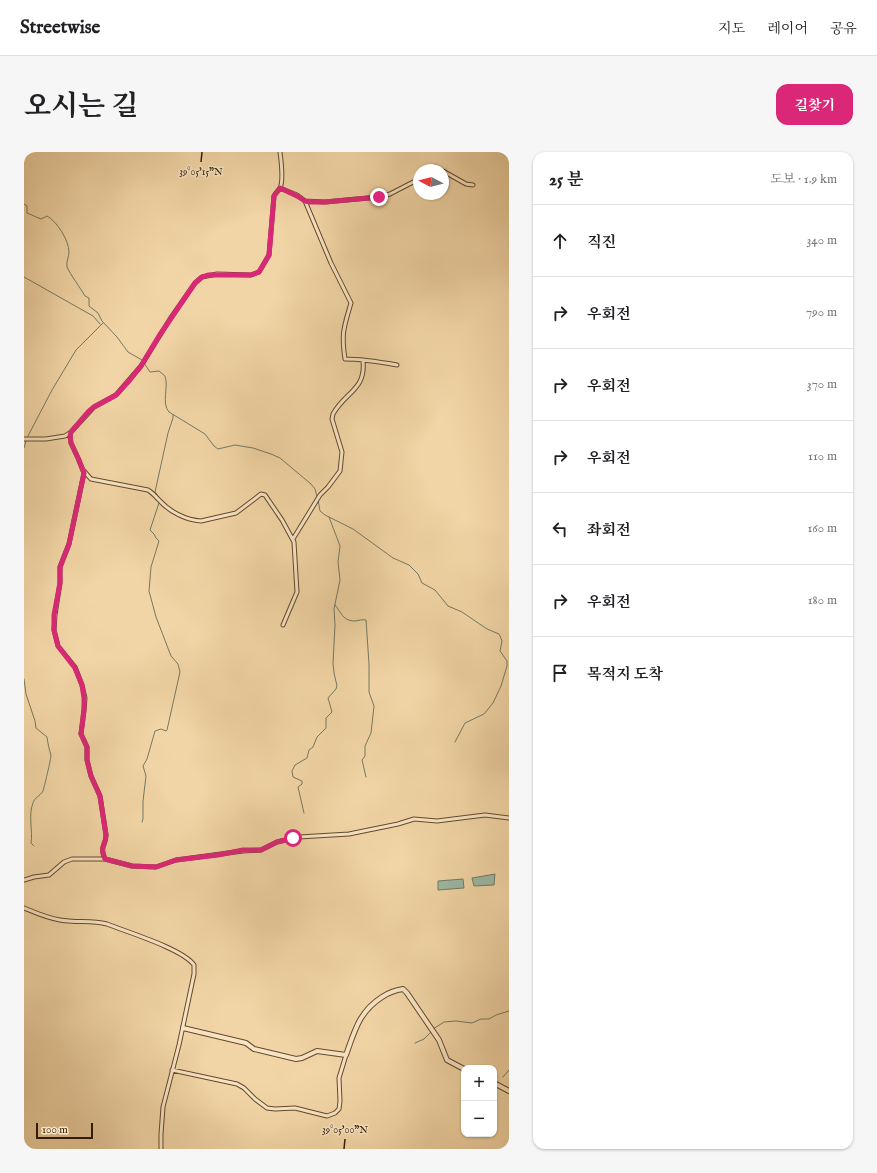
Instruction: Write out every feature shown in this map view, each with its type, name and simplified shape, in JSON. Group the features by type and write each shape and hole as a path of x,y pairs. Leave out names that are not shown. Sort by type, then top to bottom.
{"street":[{"path":"58,438 71,432 94,407 116,395 129,381 141,366 170,319 199,279 208,275 251,275 259,272 269,255 274,196 280,188 282,166 280,152"},
{"path":"449,174 466,184 473,185"},
{"path":"280,188 305,201 325,202 379,197 390,194 413,183"},
{"path":"305,201 331,263 351,303 342,334 345,359 357,358 363,361 397,365"},
{"path":"293,539 320,495 340,471 342,452 332,419 333,414 359,385 363,374 363,361"},
{"path":"71,432 71,443 83,470 91,479 148,490 167,507 182,516 195,521 226,517 236,513 255,498 261,494 264,494 271,502 293,539 297,592 283,625"},
{"path":"24,439 58,438 68,440 71,443"},
{"path":"83,470 84,473 69,544 60,567 60,583 54,615 54,630 58,646 77,672 83,692 84,710 81,734 87,747 87,760 91,776 103,805 106,839 102,846 102,850 105,859"},
{"path":"24,880 49,875 64,862 72,859 105,859 132,866 156,867 176,860 218,855 243,850 261,850 277,842 288,839 307,836 349,834 398,824 414,819 437,821 485,815 509,818"},
{"path":"24,908 49,918 59,920 107,924 179,952 194,965 194,974 183,1028 163,1107 161,1149"},
{"path":"172,1070 238,1084 267,1108 295,1108 326,1116 335,1113 340,1106 339,1078 356,1027 361,1017 368,1007 385,995 403,989 408,993 438,1040 447,1060 461,1068"},
{"path":"183,1028 242,1041 254,1049 296,1059 302,1058 317,1051 346,1055"},
{"path":"497,1085 509,1091"}],"shaded area":[{"path":"495,874 494,885 474,886 472,878"},
{"path":"463,879 464,888 438,890 438,881"}],"waterway":[{"path":"24,204 27,206 27,213 41,219 47,216 55,222 67,242 69,254 67,267 85,296 89,298 89,306 98,313 102,321 117,337 128,352 142,360"},
{"path":"24,277 93,316 100,324"},
{"path":"28,436 52,390 76,350 103,323"},
{"path":"144,363 150,372 159,371 165,376 165,400 169,412 205,434 218,449 235,445 253,448 280,458 311,484 315,489 317,497"},
{"path":"160,499 155,492 173,415"},
{"path":"24,448 26,441"},
{"path":"318,500 320,511 325,515 353,529 393,558 409,565 418,574 422,583 435,590 448,606 462,612 487,629 499,634 502,641 500,651 507,661 501,686 493,703 484,714 465,723 455,742"},
{"path":"142,822 146,776 143,766 147,759 155,731 161,729 167,730 180,672 178,664 171,656 156,617 149,591 151,567 159,541 150,530 159,503"},
{"path":"304,813 298,787 302,784 302,781 293,777 292,771 295,765 307,758 309,750 313,747 317,737 326,728 326,718 332,712 328,698 337,686 333,663 335,625 334,609 340,580 338,562 340,546 329,517"},
{"path":"335,605 343,616 350,621 366,620 369,692 374,706 371,733 365,746 365,756 362,760 366,777"},
{"path":"24,679 26,694 36,728 47,737 51,755 43,791 34,801 32,808 31,843 34,846"},
{"path":"433,1029 444,1022 456,1021 472,1023 481,1019 489,1019 509,1011"},
{"path":"415,1043 424,1039 431,1032"},
{"path":"503,1077 509,1070"}],"route":[{"path":"293,838 271,844 261,850 243,850 218,855 176,860 156,867 132,866 105,859 102,850 102,846 106,839 103,805 91,776 87,760 87,747 84,743 80,730 84,710 84,698 80,678 75,668 58,646 54,630 54,615 60,583 60,567 69,544 84,473 71,443 70,436 71,432 89,411 116,395 129,381 141,366 170,319 199,279 208,275 251,275 259,272 269,255 274,196 280,188 303,198 305,201 310,202 379,197"}]}
